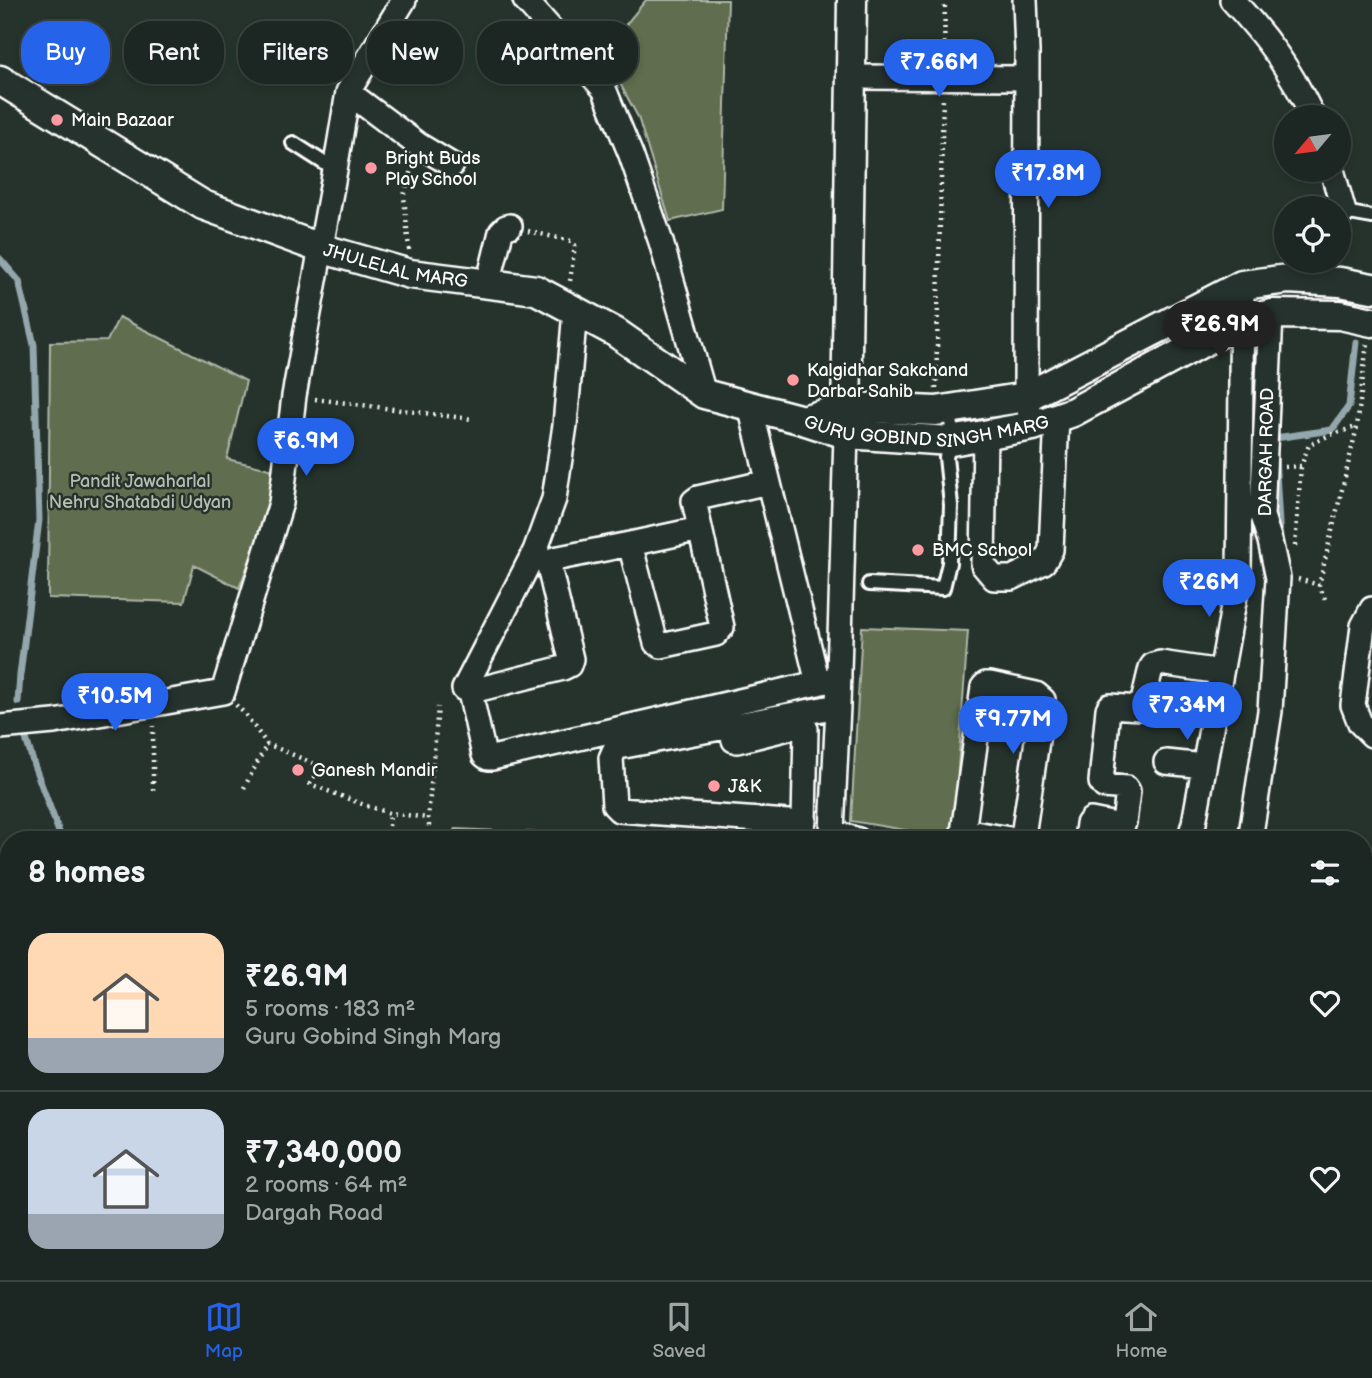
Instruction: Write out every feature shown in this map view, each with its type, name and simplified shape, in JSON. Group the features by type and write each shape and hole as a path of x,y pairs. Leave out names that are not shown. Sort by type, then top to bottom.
{"street":[{"path":"0,727 54,722 223,692 281,503 294,396 348,92 404,0"},
{"path":"525,0 604,89 631,155 661,242 704,394"},
{"path":"829,680 846,421 852,0"},
{"path":"985,435 983,565 994,578 1012,578 1044,562 1051,550 1045,421 1026,397 1025,0"},
{"path":"1232,0 1281,58 1306,105"},
{"path":"851,77 1027,78"},
{"name":"JHULELAL MARG","path":"0,80 203,205 320,248 410,274 536,290 615,332 704,394 803,420"},
{"path":"348,92 417,144 452,165"},
{"path":"488,284 501,232 510,226"},
{"name":"GURU GOBIND SINGH MARG","path":"803,420 846,421 1026,397 1242,285 1288,279 1301,273"},
{"name":"GURU GOBIND SINGH MARG","path":"1316,273 1340,282 1372,288"},
{"path":"1340,282 1340,315"},
{"path":"1192,831 1239,574 1232,537 1242,285"},
{"path":"464,689 535,551 554,499 565,425 570,308"},
{"name":"GURU GOBIND SINGH MARG","path":"846,421 951,441 985,435 1073,412 1242,321 1271,314 1340,315 1371,321"},
{"name":"DARGAH ROAD","path":"1251,831 1270,711 1278,578 1262,516 1271,314"},
{"path":"750,406 768,481 838,706 831,831"},
{"path":"630,544 656,643 661,646 716,634 722,627 694,503 696,499 768,481"},
{"path":"700,528 554,559 550,563 569,665 475,690 471,697 484,755 492,758 829,680"},
{"path":"1372,609 1363,626 1353,705 1360,723 1372,735"},
{"path":"1087,831 1091,820 1121,825 1124,823 1128,791 1104,786 1101,782 1110,706 1140,708 1151,668 1156,664 1221,671"},
{"path":"964,831 983,687 990,684 1036,694 1043,700 1024,831"},
{"path":"730,726 734,740 737,741 804,726 802,823 619,810 614,805 611,763 612,753 619,747 730,726 838,706"},
{"path":"611,763 700,746"},
{"path":"1166,762 1204,766"}],"lane":[{"path":"293,143 335,170"},
{"path":"1351,215 1372,217"},
{"path":"869,584 943,588 949,563 951,505 946,457 951,441 944,410"}],"path":[{"path":"944,410 945,0"},
{"path":"410,274 404,196 417,144"},
{"path":"510,226 575,244 570,308"},
{"path":"1325,599 1319,585 1357,426 1371,321"},
{"path":"294,396 471,419"},
{"path":"1295,554 1301,466 1309,445 1357,426"},
{"path":"1264,467 1301,466"},
{"path":"1293,577 1319,585"},
{"path":"223,692 245,714 267,744 320,766 310,784 390,813 428,818"},
{"path":"153,705 153,790"},
{"path":"429,831 428,818 438,707"},
{"path":"244,788 267,744"},
{"path":"389,831 390,813"}],"green space":[{"path":"646,0 728,0 722,209 670,221 638,117 620,84 638,84 638,21 629,21"},
{"name":"Pandit Jawaharlal Nehru Shatabdi Udyan","path":"119,317 246,381 227,459 278,471 265,521 239,588 194,565 184,602 48,598 50,342 107,341"},
{"path":"862,627 968,631 954,831 911,831 851,821"},
{"path":"455,829 499,831 455,831"}],"waterway":[{"path":"0,259 19,281 34,345 39,520 18,702"},
{"path":"1275,443 1275,438 1332,430 1349,406 1356,342"},
{"path":"1275,455 1280,541"},
{"path":"24,732 59,831"}],"place":[{"name":"Main Bazaar","path":"57,120"},
{"name":"Bright Buds Play School","path":"371,168"},
{"name":"Kalgidhar Sakchand Darbar Sahib","path":"793,380"},
{"name":"BMC School","path":"918,550"},
{"name":"Ganesh Mandir","path":"298,770"},
{"name":"J&K","path":"714,786"}]}
